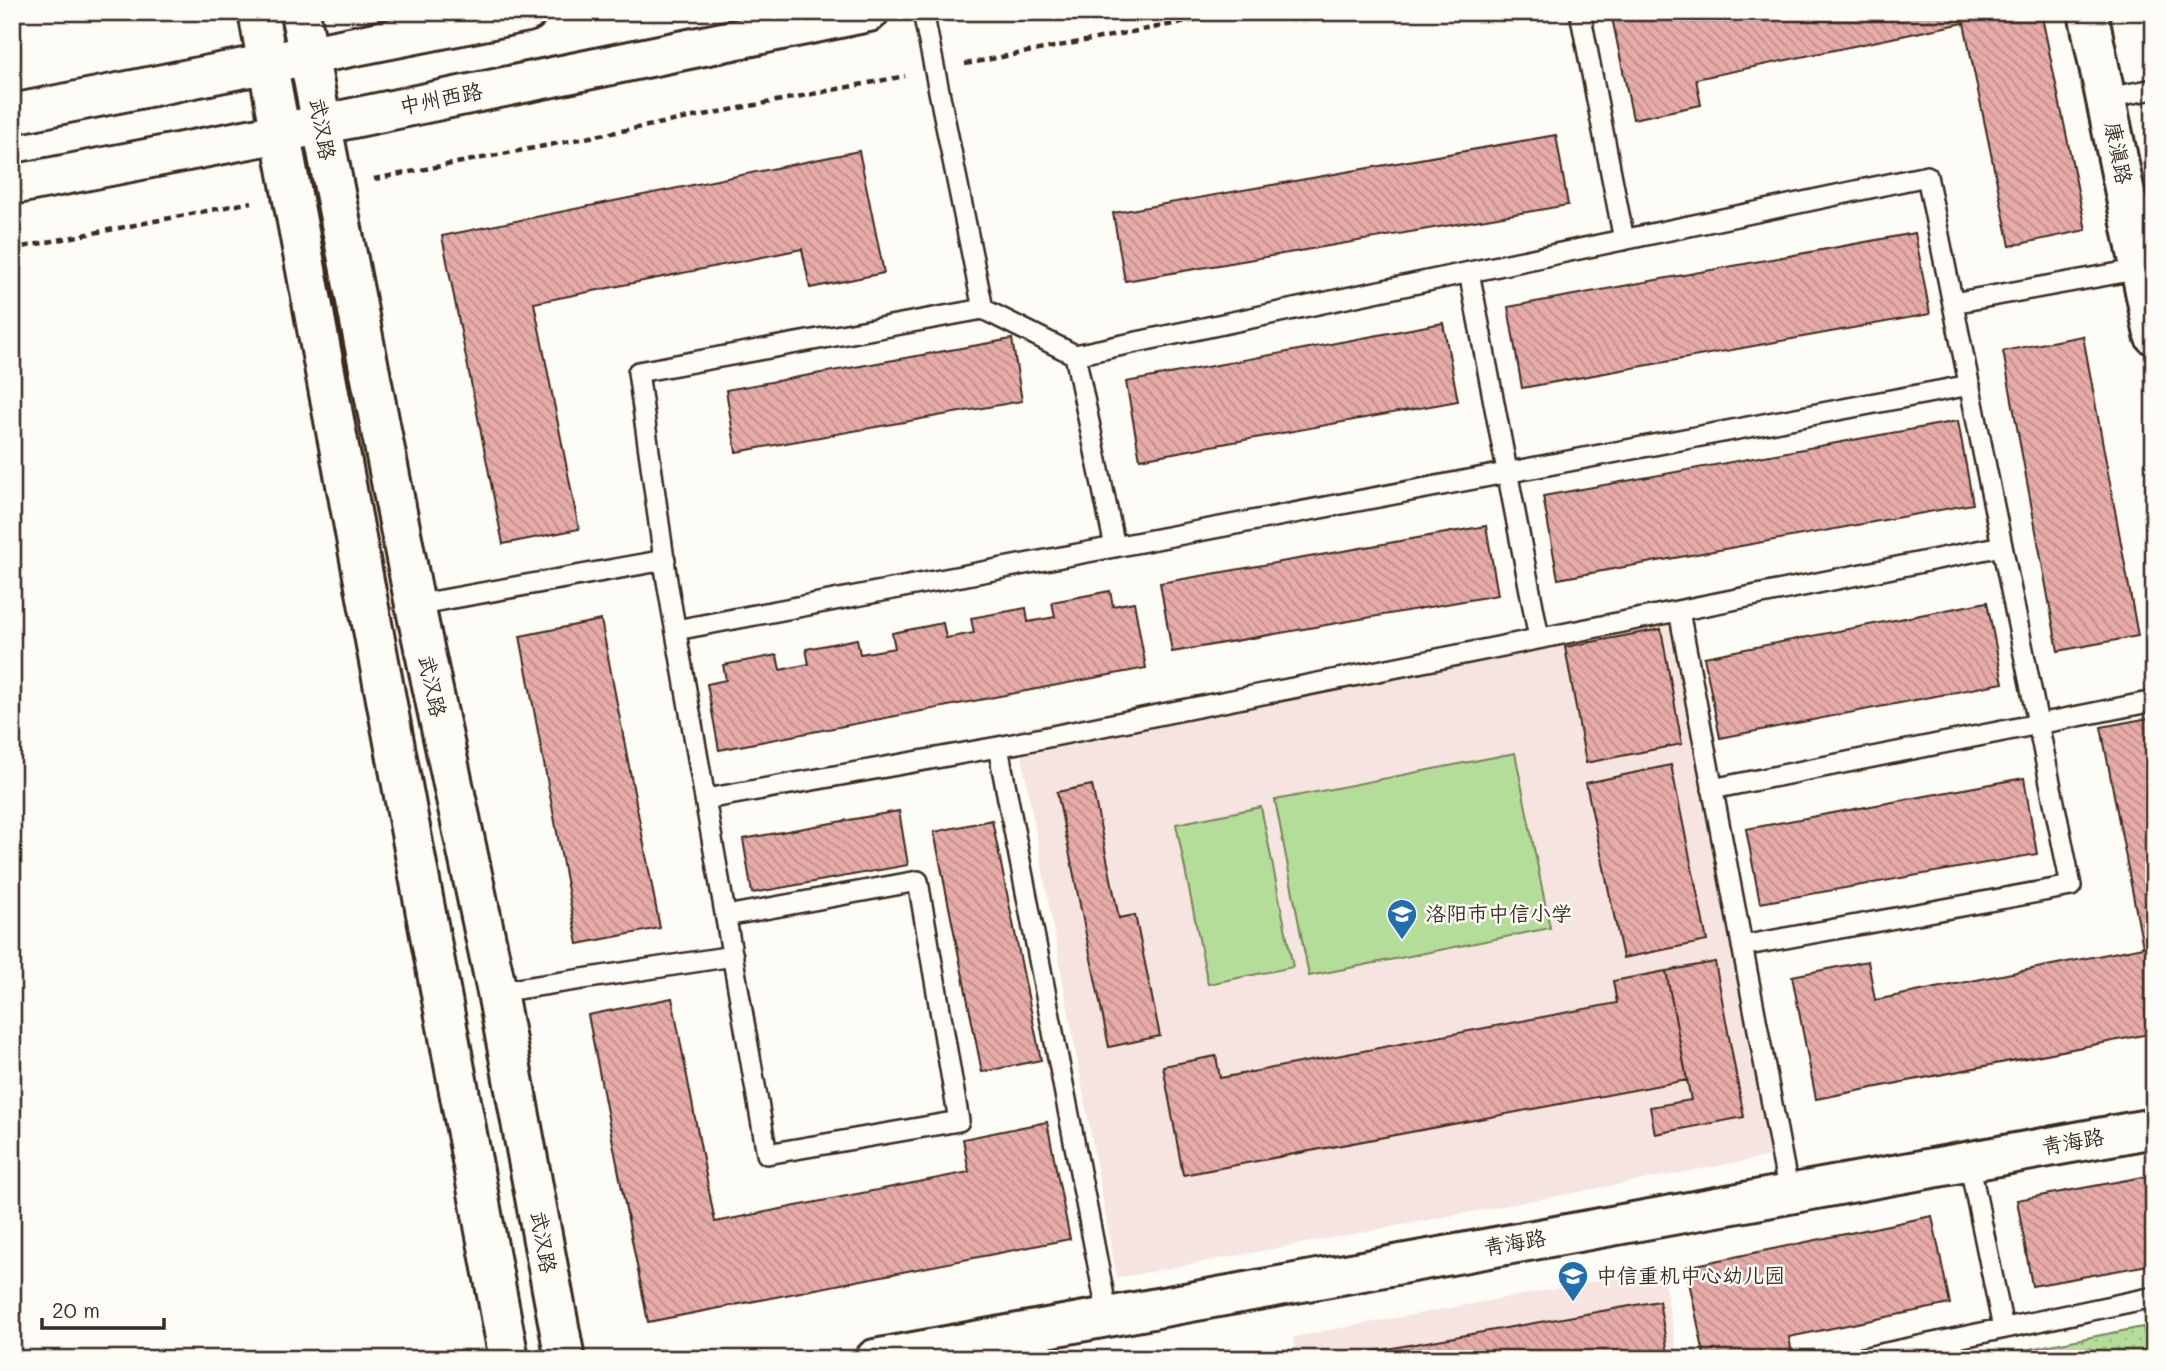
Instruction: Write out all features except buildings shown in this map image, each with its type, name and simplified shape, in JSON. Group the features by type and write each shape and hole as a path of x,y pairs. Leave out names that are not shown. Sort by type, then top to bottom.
{"main road":[{"name":"武汉路","path":"258,12 509,1359"},
{"name":"武汉路","path":"300,12 415,605 497,992 565,1359"},
{"path":"12,114 527,12"},
{"name":"中州西路","path":"12,185 280,134 869,12"},
{"name":"康滇路","path":"2088,12 2130,94 2141,269 2154,335"},
{"name":"康滇路","path":"2115,12 2154,209"},
{"name":"青海路","path":"876,1359 950,1352 1108,1317 2154,1128"}],"lane":[{"path":"923,12 983,309"},
{"path":"1580,12 1624,240"},
{"path":"726,916 918,881 959,1121 767,1154 676,630 638,372 983,309 1075,355 1927,176 2071,886 1742,946"},
{"path":"1953,303 2141,269"},
{"path":"1469,272 1539,638"},
{"path":"1075,355 1115,547"},
{"path":"676,630 1970,385"},
{"path":"705,799 998,747 2002,546"},
{"path":"415,605 665,560"},
{"path":"1679,611 1789,1194"},
{"path":"1712,789 2154,701"},
{"path":"998,747 1108,1317"},
{"path":"497,992 733,956"},
{"path":"1969,1161 2003,1328"},
{"path":"1857,1359 2154,1297"}],"path":[{"path":"332,187 1236,12"},
{"path":"12,249 292,195"}],"shaded area":[{"name":"洛阳市中信小学","path":"1686,604 1787,1153 1117,1278 1017,729"},
{"name":"中信重机中心幼儿园","path":"1662,1269 1678,1359 1297,1359 1293,1337"}],"green space":[{"path":"1515,753 1550,928 1309,976 1275,800"},
{"path":"1261,807 1293,967 1208,984 1176,824"},
{"path":"2143,1327 2149,1359 1978,1359"}],"place":[{"name":"洛阳市中信小学","path":"1402,941"},
{"name":"中信重机中心幼儿园","path":"1573,1303"}]}
